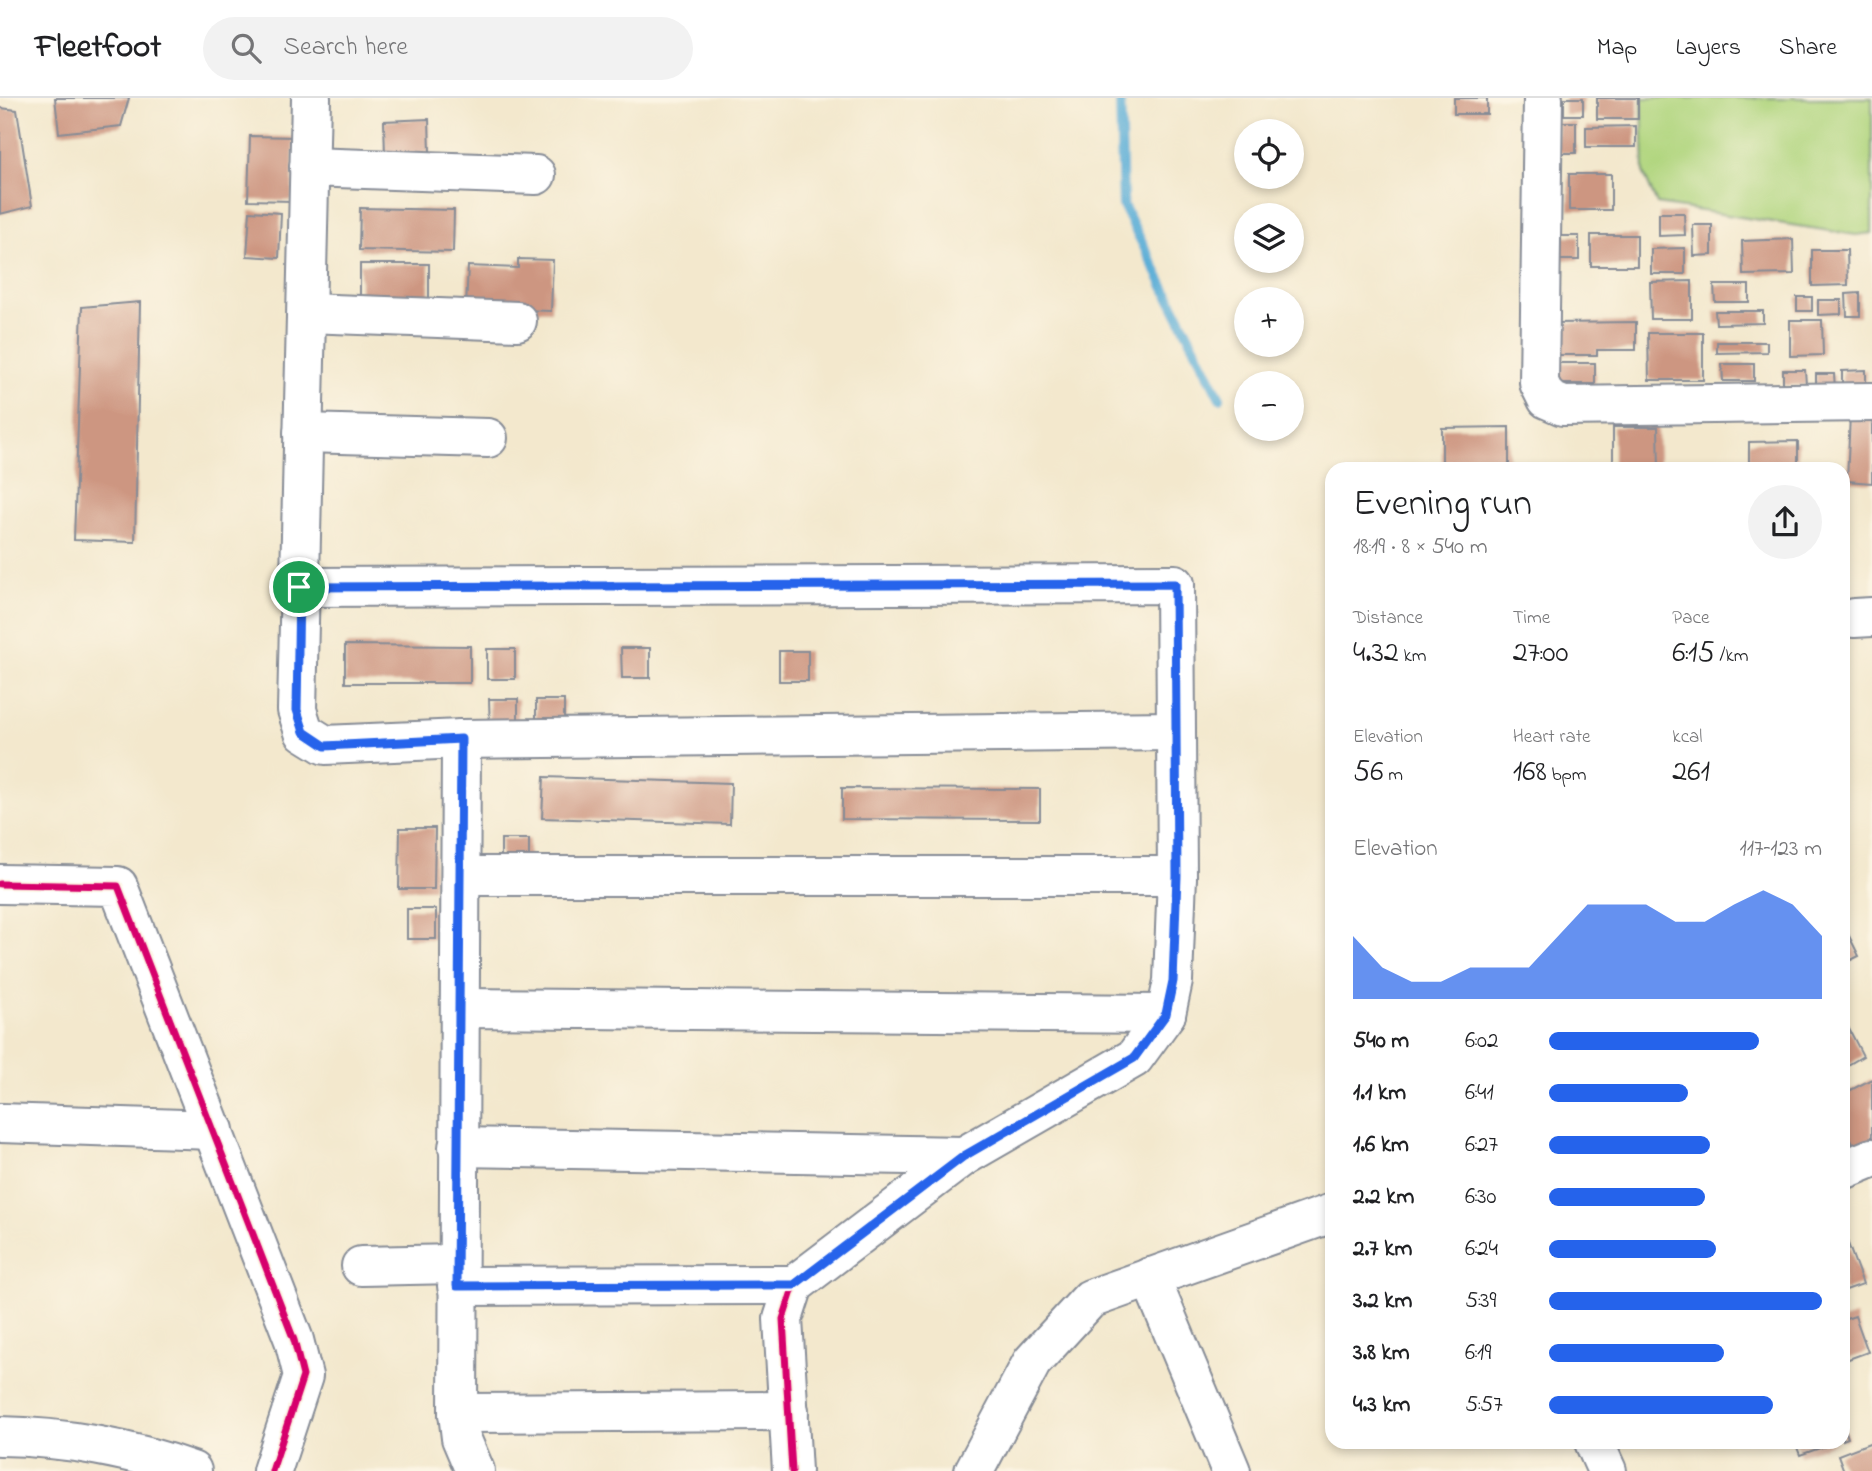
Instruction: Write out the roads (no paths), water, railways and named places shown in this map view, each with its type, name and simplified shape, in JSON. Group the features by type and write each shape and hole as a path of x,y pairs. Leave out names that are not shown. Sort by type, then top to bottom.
{"street":[{"path":"311,98 297,710 304,732 325,746 461,739 1175,732"},
{"path":"1543,98 1537,341 1539,383 1547,399 1563,407 1872,402"},
{"path":"309,167 536,175"},
{"path":"307,313 517,321"},
{"path":"303,433 488,438"},
{"path":"299,587 1175,584 1177,876 1173,981 1166,1014 1134,1058 964,1156 794,1285 783,1319 792,1471"},
{"path":"461,739 458,1413 461,1438 475,1471"},
{"path":"461,876 1177,876"},
{"path":"0,884 118,886 294,1340 303,1376 272,1471"},
{"path":"461,1008 1166,1014"},
{"path":"0,1123 214,1130"},
{"path":"458,1147 964,1156"},
{"path":"1850,1167 1872,1158"},
{"path":"974,1471 1032,1362 1090,1298 1325,1215"},
{"path":"361,1266 457,1275 794,1285"},
{"path":"1150,1277 1231,1471"},
{"path":"458,1413 789,1411"},
{"path":"0,1436 33,1437 152,1457 192,1471"},
{"path":"1597,1449 1607,1471"}],"waterway":[{"path":"1120,98 1123,205 1220,398"}]}
